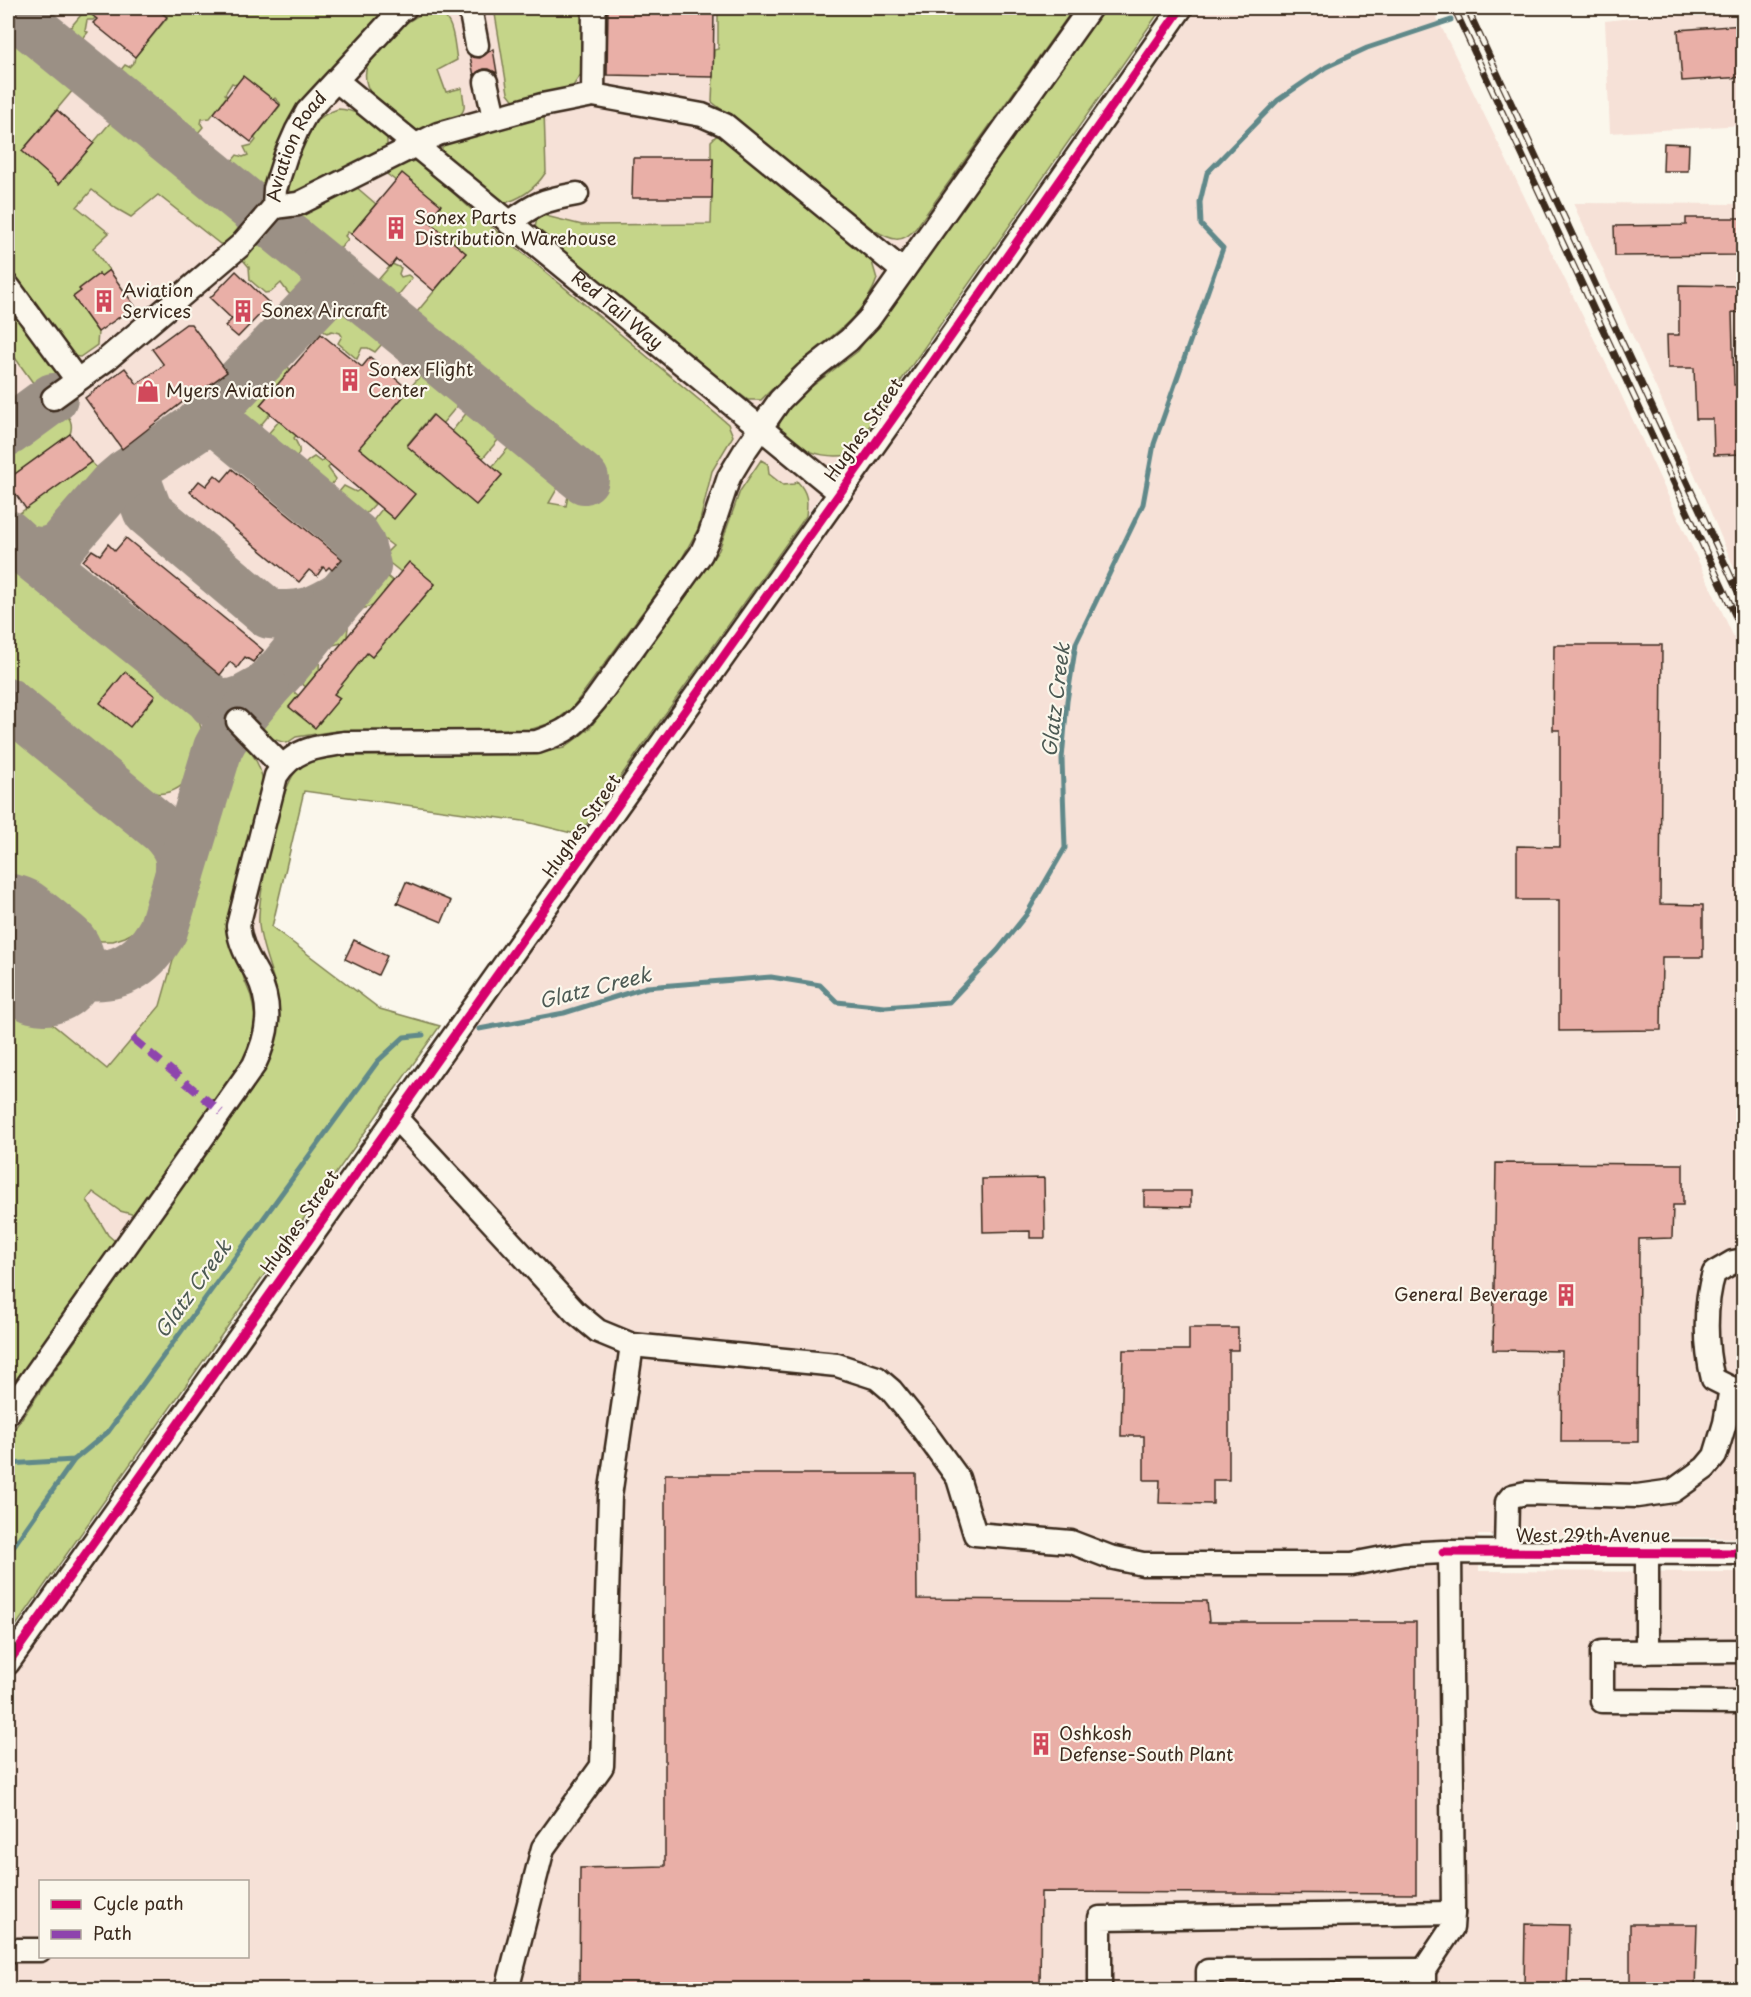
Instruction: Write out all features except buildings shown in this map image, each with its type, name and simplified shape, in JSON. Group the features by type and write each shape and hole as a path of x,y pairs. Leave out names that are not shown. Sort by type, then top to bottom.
{"street":[{"name":"Aviation Road","path":"53,398 107,358 241,245 273,207 275,189 297,130 307,112 405,8"},
{"path":"470,8 477,45"},
{"path":"593,95 594,8"},
{"path":"8,1413 254,1065 264,1046 267,1028 264,991 243,951 238,926 276,776 282,766 305,750 328,745 537,742 560,734 577,723 700,554 710,534 729,477 780,400 806,374 849,340 869,319 1090,8"},
{"name":"Hughes Street","path":"8,1663 1181,8"},
{"name":"Red Tail Way","path":"337,81 840,492"},
{"path":"486,82 494,117"},
{"path":"273,207 298,204 438,134 494,117 593,95 702,115 725,124 903,271"},
{"path":"508,223 532,206 547,199 577,194"},
{"path":"8,286 77,380"},
{"path":"238,721 282,766"},
{"path":"395,1117 575,1312 598,1330 632,1345 610,1496 602,1766 543,1848 507,1989"},
{"path":"1506,1552 1507,1503 1512,1496 1526,1493 1656,1495 1673,1491 1705,1468 1715,1456 1737,1389 1713,1379 1707,1358 1709,1289 1714,1273 1743,1260"},
{"name":"West 29th Avenue","path":"632,1345 837,1365 877,1378 891,1390 921,1427 957,1478 975,1533 1071,1542 1110,1557 1143,1564 1352,1564 1404,1554 1447,1552 1743,1553"},
{"path":"1208,1989 1208,1971 1261,1980 1424,1979 1452,1928 1447,1552"},
{"path":"1647,1553 1647,1652"},
{"path":"1743,1651 1602,1652 1602,1701 1743,1702"},
{"path":"1100,1989 1100,1918 1453,1913"},
{"path":"8,1950 39,1950"}],"shaded area":[{"path":"8,8 1162,8 579,835 523,821 304,791 272,927 380,1009 440,1026 8,1637"},
{"path":"1198,8 1432,8 1617,386 1743,657 1743,1538 1478,1535 1479,1571 1743,1572 1743,1989 8,1990 8,1682"},
{"path":"1716,8 1743,8 1743,125 1610,133 1605,21"},
{"path":"1573,203 1743,204 1743,589 1695,475"}],"green space":[{"path":"92,8 106,8 93,20 87,20 85,31 88,32 77,46 64,35 81,15 87,14"},
{"path":"155,8 387,8 357,42 268,181 261,190 256,191 226,168 237,155 243,157 248,155 244,147 252,145 256,140 254,138 280,106 275,98 273,100 232,83 225,94 227,96 210,118 202,119 203,127 192,140 115,77 125,65 129,67 134,62 135,57 167,18"},
{"path":"494,8 584,8 584,70 573,86 564,92 515,102 508,93"},
{"path":"718,8 1074,8 916,228 906,237 896,239 874,230 712,102 714,50 718,49"},
{"path":"1101,8 1162,8 849,455 828,456 811,452 787,438 778,431 779,424 789,405 858,351"},
{"path":"429,10 444,16 451,28 457,60 438,70 446,92 462,88 464,108 457,118 450,122 433,128 411,130 373,97 366,79 367,66 373,54 393,32"},
{"path":"8,26 78,84 22,151 59,183 116,116 236,213 240,222 236,233 228,243 220,244 158,195 131,217 92,190 77,207 109,233 93,248 109,270 101,276 99,274 80,288 81,291 73,297 98,332 97,345 80,357 66,352 8,274"},
{"path":"338,109 359,115 370,123 387,137 387,149 301,195 290,194 292,168 305,138 319,119"},
{"path":"544,111 546,172 532,189 514,200 500,204 442,155 442,144"},
{"path":"716,136 723,136 864,253 872,262 877,279 863,306 853,317 761,400 748,400 694,360 535,228 537,218 542,215 582,225 711,224 713,158 711,158 711,141"},
{"path":"399,160 405,164 414,161 421,164 481,218 728,424 733,436 712,471 698,529 681,560 572,708 554,722 529,730 336,731 296,737 287,743 261,731 253,715 281,681 299,696 290,707 315,727 339,699 314,677 306,687 288,673 308,646 320,655 319,670 340,686 361,660 341,643 326,647 315,638 338,611 349,619 347,636 372,657 397,627 371,606 356,611 345,603 375,566 393,581 384,592 410,613 435,584 409,563 401,572 382,557 393,546 368,527 382,509 394,518 414,494 385,470 365,495 375,504 359,521 333,499 344,486 356,492 359,490 380,465 351,441 328,468 336,479 325,492 299,470 309,460 314,457 321,462 325,459 356,424 370,435 426,369 463,399 442,424 432,415 407,445 435,470 461,440 452,431 472,406 504,433 483,458 473,450 448,480 476,504 502,475 492,467 514,441 558,477 560,484 549,503 566,506 571,489 580,494 597,471 412,318 466,253 428,221 440,205 402,174 396,181 379,168"},
{"path":"355,186 376,204 351,234 348,232 345,236 348,239 334,256 296,225 297,215 302,210"},
{"path":"264,240 270,242 313,277 313,287 302,302 292,297 281,283 271,292 265,293 250,280 249,267 243,260 243,256"},
{"path":"392,264 401,268 399,274 401,277 408,275 412,278 392,303 372,287"},
{"path":"8,297 58,371 56,377 41,388 36,387 8,348"},
{"path":"334,300 347,304 388,337 375,352 362,348 357,359 338,343 342,336 340,333 332,331 327,333 307,322 325,304"},
{"path":"275,356 289,368 290,372 260,405 270,414 254,433 232,415 231,401"},
{"path":"320,406 294,438 299,452 291,465 262,441 279,421 290,430"},
{"path":"62,408 71,423 70,434 8,479 8,449"},
{"path":"761,460 768,464 769,474 783,485 794,484 797,481 801,485 806,497 806,516 579,835 523,821 304,791 272,927 380,1009 440,1026 8,1637 8,1438 258,1077 276,1040 279,1020 278,999 260,934 259,910 270,844 283,798 297,770 310,762 335,756 535,754 564,748 590,728 719,550 740,491"},
{"path":"91,462 103,476 52,534 36,537 11,523 17,515"},
{"path":"8,547 188,697 200,725 203,744 188,779 174,790 156,793 135,788 8,684"},
{"path":"8,722 140,829 155,846 163,863 165,874 156,905 150,918 140,929 113,941 101,941 72,934 8,881"},
{"path":"237,736 255,759 264,787 231,904 230,923 255,1016 253,1039 246,1059 135,1215 120,1211 93,1192 87,1200 108,1235 116,1242 8,1395 8,988 107,1069 160,1006"}],"waterway":[{"name":"Glatz Creek","path":"1479,11 1484,8"},
{"name":"Glatz Creek","path":"479,1029 564,1013 647,987 771,977 820,985 837,1002 885,1007 949,1002 998,950 1026,915 1065,848 1062,759 1067,701 1076,643 1143,504 1154,444 1223,248 1201,225 1200,202 1207,173 1278,100 1326,67 1367,48 1451,20"},
{"name":"Glatz Creek","path":"8,1464 74,1460 108,1432 378,1061 404,1037 423,1035"},
{"path":"8,1554 74,1460"}],"taxiway":[{"path":"8,8 584,479"},
{"path":"197,427 322,296 328,282 324,267"},
{"path":"8,431 53,398"},
{"path":"8,535 22,548 209,697 214,703 232,704 264,689 366,566 360,544 355,536 217,422 209,422 197,427 125,475 112,486 62,544 53,550 43,552 22,548"},
{"path":"139,465 136,480 148,512 269,614 291,615 308,612 343,595"},
{"path":"44,964 80,974 112,974 140,960 152,947 163,930 218,748 224,737 264,689"},
{"path":"8,703 164,831 174,843 179,854 179,880"}],"runway":[{"path":"8,935 44,964"}],"railway":[{"path":"1454,8 1744,634"},
{"path":"1467,8 1744,605"}],"marked path":[{"path":"132,1038 221,1112"}],"cycle path":[{"path":"8,1663 928,369 1181,8"},
{"path":"1443,1552 1744,1553"}],"place":[{"name":"Sonex Parts Distribution Warehouse","path":"396,228"},
{"name":"Aviation Services","path":"104,301"},
{"name":"Sonex Aircraft","path":"243,311"},
{"name":"Sonex Flight Center","path":"350,380"},
{"name":"Myers Aviation","path":"148,391"},
{"name":"General Beverage","path":"1566,1295"},
{"name":"Oshkosh Defense-South Plant","path":"1041,1744"}]}
